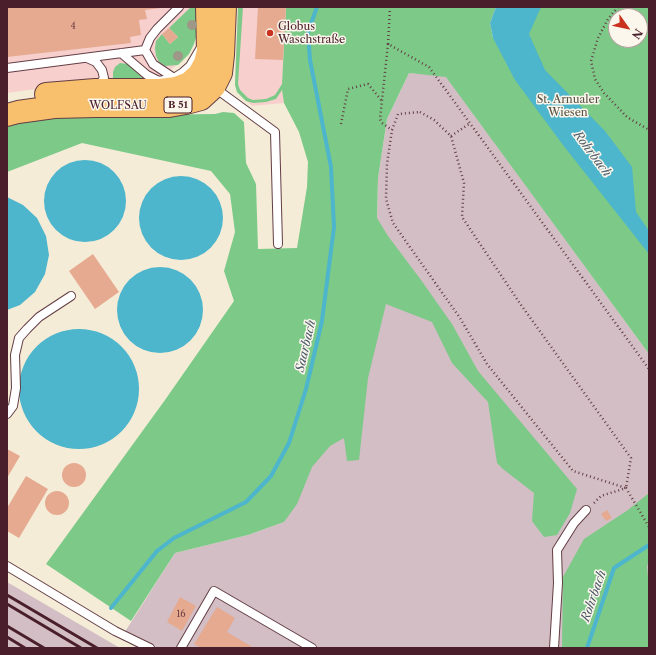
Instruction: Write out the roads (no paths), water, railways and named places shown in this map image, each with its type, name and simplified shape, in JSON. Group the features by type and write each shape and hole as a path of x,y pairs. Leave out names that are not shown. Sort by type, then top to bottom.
{"main road":[{"name":"WOLFSAU","path":"7,115 54,107 169,106 201,99 207,81 205,63 208,51 207,7"},
{"name":"WOLFSAU","path":"7,101 39,95 95,90 160,90 176,88 189,83 207,81 221,73 223,61 225,7"}],"lane":[{"path":"145,50 150,38 157,29 179,7"},
{"path":"121,53 147,75 159,81 174,78 190,66 207,33"},
{"path":"7,68 145,50"},
{"path":"145,50 153,64 174,78"},
{"path":"87,58 96,62 102,70 104,78 95,90"},
{"path":"207,81 275,132 278,244"},
{"path":"7,414 13,406 16,388 15,355 20,338 27,329 40,318 71,296"},
{"path":"554,648 558,583 557,550 574,523 586,510"},
{"path":"7,566 115,631 150,648"},
{"path":"181,648 214,591 312,648"}],"water":[{"path":"496,7 541,7 529,34 545,70 605,131 632,167 636,212 649,231 649,254 563,145 515,80 493,38 490,23"},
{"path":"85,160 101,163 114,172 123,185 126,201 123,217 114,230 101,239 85,242 69,239 56,230 47,217 44,201 47,185 56,172 69,163"},
{"path":"181,176 197,179 211,188 220,202 223,218 220,234 211,248 197,257 181,260 165,257 151,248 142,234 139,218 142,202 151,188 165,179"},
{"path":"7,197 23,205 37,218 46,236 49,255 45,274 35,292 20,305 7,310"},
{"path":"160,267 176,270 184,274 196,286 200,294 203,310 200,326 196,334 184,346 176,350 160,353 144,350 136,346 124,334 120,326 117,310 120,294 124,286 136,274 144,270"},
{"path":"79,329 91,330 102,334 112,339 121,347 129,356 134,366 138,377 138,401 134,412 129,422 121,431 112,439 102,444 91,448 79,449 67,448 56,444 46,439 37,431 29,422 24,412 20,401 19,389 20,377 24,366 29,356 37,347 46,339 56,334 67,330"}],"waterway":[{"name":"Saarbach","path":"111,608 157,551 174,538 246,502 271,476 289,443 306,389 322,321 334,227 331,167 310,60 308,32 317,7"},
{"name":"Rohrbach","path":"587,648 614,568 649,545"}],"railway":[{"path":"7,595 97,648"},
{"path":"7,604 81,648"},
{"path":"7,626 44,648"},
{"path":"7,637 25,648"}],"place":[{"name":"Globus Waschstraße","path":"270,33"}],"park label":[{"name":"St. Arnualer Wiesen","path":"568,106"}]}
